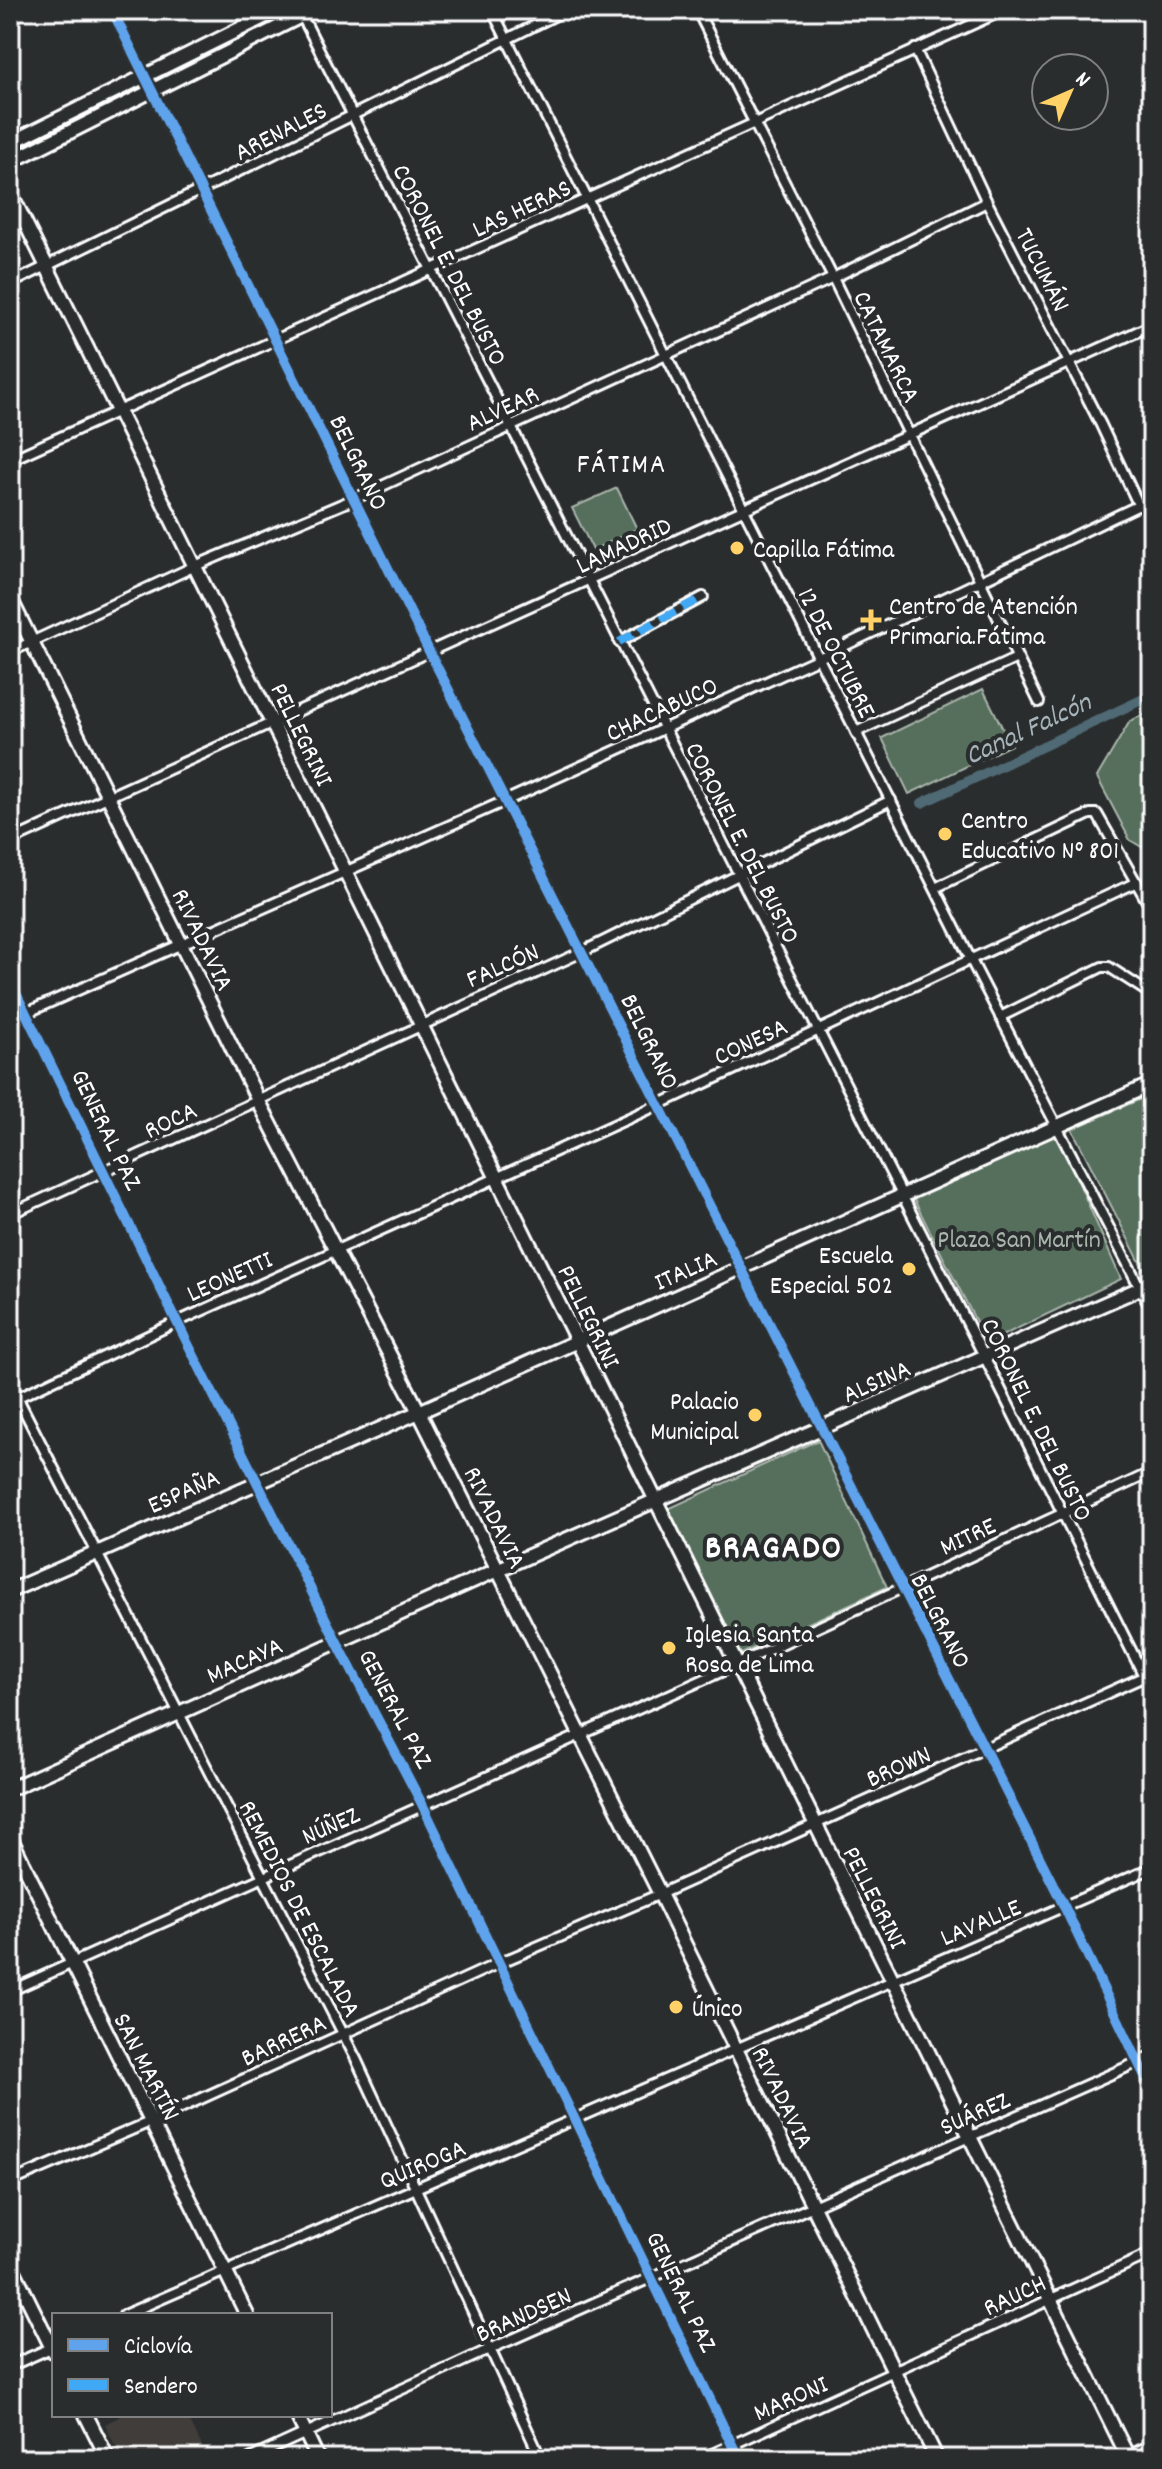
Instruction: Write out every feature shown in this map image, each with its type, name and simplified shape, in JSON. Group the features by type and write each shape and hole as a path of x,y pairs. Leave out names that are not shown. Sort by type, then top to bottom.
{"main road":[{"path":"10,143 278,10"},
{"path":"10,162 305,12"},
{"name":"PELLEGRINI","path":"10,192 579,1341 814,1824 1051,2298 1125,2458"},
{"name":"RIVADAVIA","path":"10,598 258,1100 419,1412 660,1894 937,2459"},
{"name":"ITALIA","path":"419,1412 1152,1084"},
{"name":"ALSINA","path":"497,1570 1146,1285"},
{"name":"ESPAÑA","path":"10,1591 419,1412"},
{"name":"MACAYA","path":"10,1789 497,1570"},
{"name":"SAN MARTÍN","path":"10,1837 246,2313"},
{"path":"10,2263 52,2347"},
{"path":"87,2417 108,2459"},
{"path":"298,2417 318,2459"}],"street":[{"name":"BELGRANO","path":"112,10 430,653 1064,1906 1152,2091"},
{"name":"12 DE OCTUBRE","path":"492,10 1000,1017 1057,1128 1146,1285 1152,1311"},
{"name":"ARENALES","path":"10,284 566,10"},
{"name":"CATAMARCA","path":"697,10 833,278 1039,702"},
{"path":"977,10 982,20"},
{"name":"LAS HERAS","path":"10,460 1004,10"},
{"name":"CORONEL E. DEL BUSTO","path":"305,12 353,115 588,582 819,1030 1062,1513 1148,1674 1152,1692"},
{"name":"TUCUMÁN","path":"915,49 987,202 1139,506"},
{"name":"ALVEAR","path":"10,652 195,566 354,499 833,278 987,202"},
{"name":"LAMADRID","path":"10,841 1152,325"},
{"name":"CHACABUCO","path":"10,1020 347,872 819,658 1152,499"},
{"path":"619,642 703,597"},
{"path":"856,732 1017,658"},
{"name":"FALCÓN","path":"258,1100 582,952 891,800"},
{"path":"935,888 1090,814 1097,814 1152,910"},
{"name":"CONESA","path":"335,1251 1137,882"},
{"path":"1000,1017 1102,967 1109,967 1152,995"},
{"name":"GENERAL PAZ","path":"10,981 337,1642 422,1804 739,2459"},
{"name":"ROCA","path":"10,1214 258,1100"},
{"name":"LEONETTI","path":"14,1399 335,1251"},
{"name":"REMEDIOS DE ESCALADA","path":"10,1383 14,1399 97,1553 343,2034 541,2459"},
{"name":"MITRE","path":"580,1735 1152,1472"},
{"name":"BROWN","path":"660,1894 1148,1674"},
{"name":"NÚÑEZ","path":"10,1991 580,1735"},
{"name":"LAVALLE","path":"736,2050 1152,1868"},
{"name":"BARRERA","path":"10,2182 660,1894"},
{"name":"QUIROGA","path":"128,2313 736,2050"},
{"name":"SUÁREZ","path":"813,2205 1152,2056"},
{"name":"BRANDSEN","path":"249,2459 813,2205"},
{"name":"RAUCH","path":"895,2372 1152,2253"},
{"path":"10,2366 52,2349"},
{"name":"MARONI","path":"701,2459 895,2372"},
{"path":"1125,2458 1152,2444"}],"shaded area":[{"path":"119,2417 188,2417 208,2459 121,2459 105,2424"}],"green space":[{"path":"617,488 637,529 593,550 572,508"},
{"path":"983,689 1011,745 909,794 882,738"},
{"path":"1152,711 1152,853 1130,840 1097,777 1130,721"},
{"path":"1152,1094 1152,1269 1145,1272 1072,1129"},
{"name":"Plaza San Martín","path":"1057,1133 1121,1279 987,1343 912,1196"},
{"path":"818,1440 887,1587 737,1656 668,1509"}],"waterway":[{"name":"Canal Falcón","path":"922,803 1152,695"}],"marked path":[{"path":"619,642 703,597"}],"cycle path":[{"path":"112,10 430,653 1064,1906 1152,2091"},
{"path":"10,981 337,1642 422,1804 739,2459"}],"place":[{"name":"Capilla Fátima","path":"737,548"},
{"name":"Centro de Atención Primaria.Fátima","path":"871,620"},
{"name":"Centro Educativo N° 801","path":"945,834"},
{"name":"Escuela Especial 502","path":"909,1269"},
{"name":"Palacio Municipal","path":"755,1415"},
{"name":"Iglesia Santa Rosa de Lima","path":"669,1648"},
{"name":"Único","path":"676,2007"}],"district":[{"name":"FÁTIMA","path":"622,462"},
{"name":"BRAGADO","path":"774,1545"}]}
